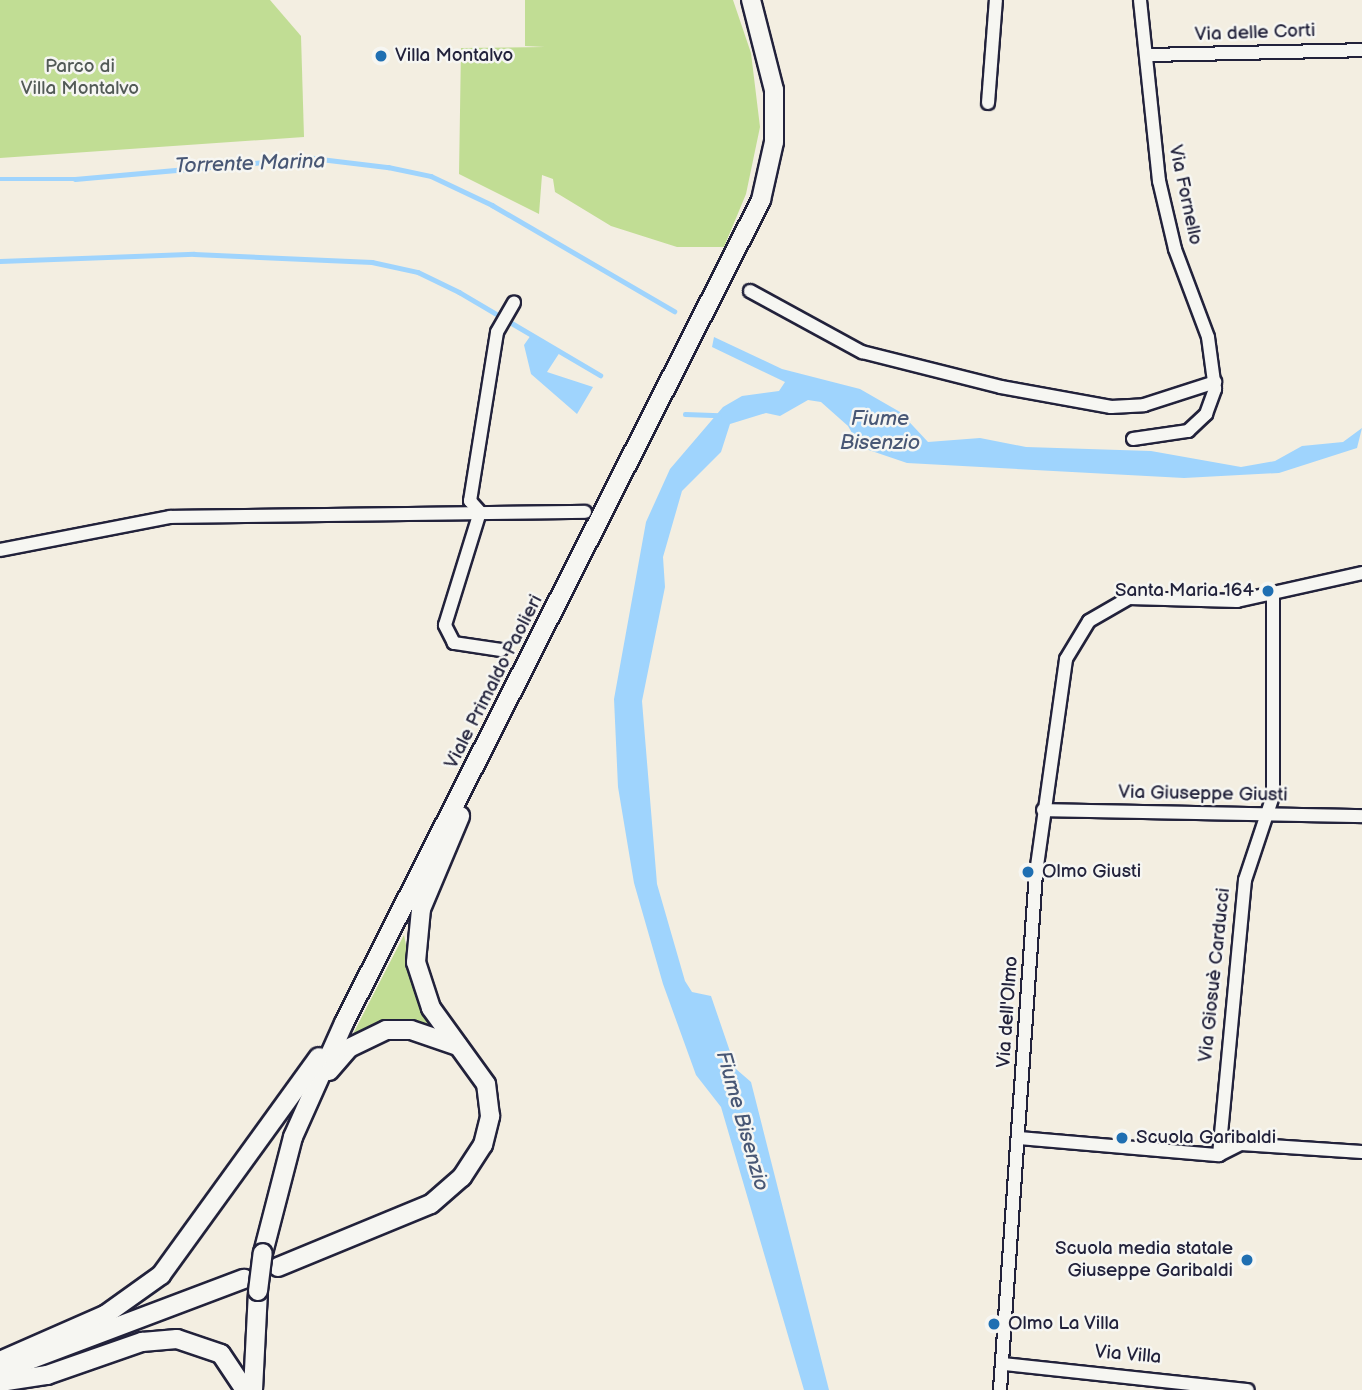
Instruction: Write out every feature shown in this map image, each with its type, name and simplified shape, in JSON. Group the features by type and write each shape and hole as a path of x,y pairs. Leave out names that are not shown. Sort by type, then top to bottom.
{"main road":[{"name":"Viale Primaldo Paolieri","path":"253,1390 251,1285 263,1254 305,1106 344,1023 761,200 774,142 774,90 751,0"},
{"path":"278,1267 415,1213 469,1170 486,1136 490,1102 481,1073 431,1008 415,949 421,909 476,762"},
{"path":"0,1361 111,1312 161,1275 344,1023"},
{"path":"305,1106 342,1054 372,1035 411,1030 461,1048"},
{"path":"0,1371 251,1285"},
{"path":"0,1382 47,1375 142,1342 177,1339 221,1354 245,1390"}],"street":[{"path":"988,103 996,0"},
{"name":"Via Fornello","path":"1140,0 1150,55 1159,181 1175,249 1208,337 1215,382"},
{"name":"Via delle Corti","path":"1150,55 1362,50"},
{"path":"750,291 863,353 1001,387 1111,407 1144,405 1215,382"},
{"path":"480,512 470,501 497,332 514,303"},
{"path":"1133,439 1188,431 1206,414 1215,382"},
{"path":"480,512 445,625 454,643 501,650"},
{"path":"0,550 170,517 585,512"},
{"path":"1273,594 1362,573"},
{"name":"Via dell'Olmo","path":"1000,1390 1043,810 1059,683 1075,640 1095,615 1129,598 1227,601 1273,594"},
{"name":"Via Giosuè Carducci","path":"1219,1155 1233,961 1245,880 1273,796 1273,594"},
{"name":"Via Giuseppe Giusti","path":"1043,810 1362,816"},
{"path":"1019,1138 1219,1155 1241,1144 1362,1152"},
{"name":"Via Villa","path":"1004,1364 1248,1390"}],"green space":[{"name":"Parco di Villa Montalvo","path":"0,0 270,0 301,36 304,137 0,158"},
{"path":"525,0 733,0 751,53 760,127 746,194 724,247 677,247 611,226 555,192 553,179 542,175 539,214 459,174 461,48 545,47 525,46"},
{"path":"404,935 414,987 434,1027 390,1022 353,1034"}],"water":[{"path":"531,335 560,352 547,372 593,387 577,414 531,374 524,345"},
{"name":"Fiume Bisenzio","path":"714,337 782,369 860,389 900,412 928,442 980,438 1026,447 1151,451 1241,467 1275,461 1302,446 1343,442 1362,428 1357,448 1279,473 1184,478 907,463 860,447 848,426 821,402 808,400 780,416 766,413 730,424 721,452 682,491 663,557 665,587 642,701 657,884 685,981 692,992 711,996 736,1069 751,1082 829,1390 804,1390 721,1107 696,1075 663,984 634,883 618,787 614,699 646,522 670,469 723,407 742,396 779,391 785,382 712,347"}],"waterway":[{"name":"Torrente Marina","path":"0,179 75,179 312,158 388,167 431,176 492,205 674,311"},
{"path":"0,261 194,254 372,262 418,272 459,292 600,375"},
{"path":"685,414 719,415"}],"place":[{"name":"Villa Montalvo","path":"381,56"},
{"name":"Santa Maria 164","path":"1268,591"},
{"name":"Olmo Giusti","path":"1028,872"},
{"name":"Scuola Garibaldi","path":"1122,1138"},
{"name":"Scuola media statale Giuseppe Garibaldi","path":"1247,1260"},
{"name":"Olmo La Villa","path":"994,1324"}]}
